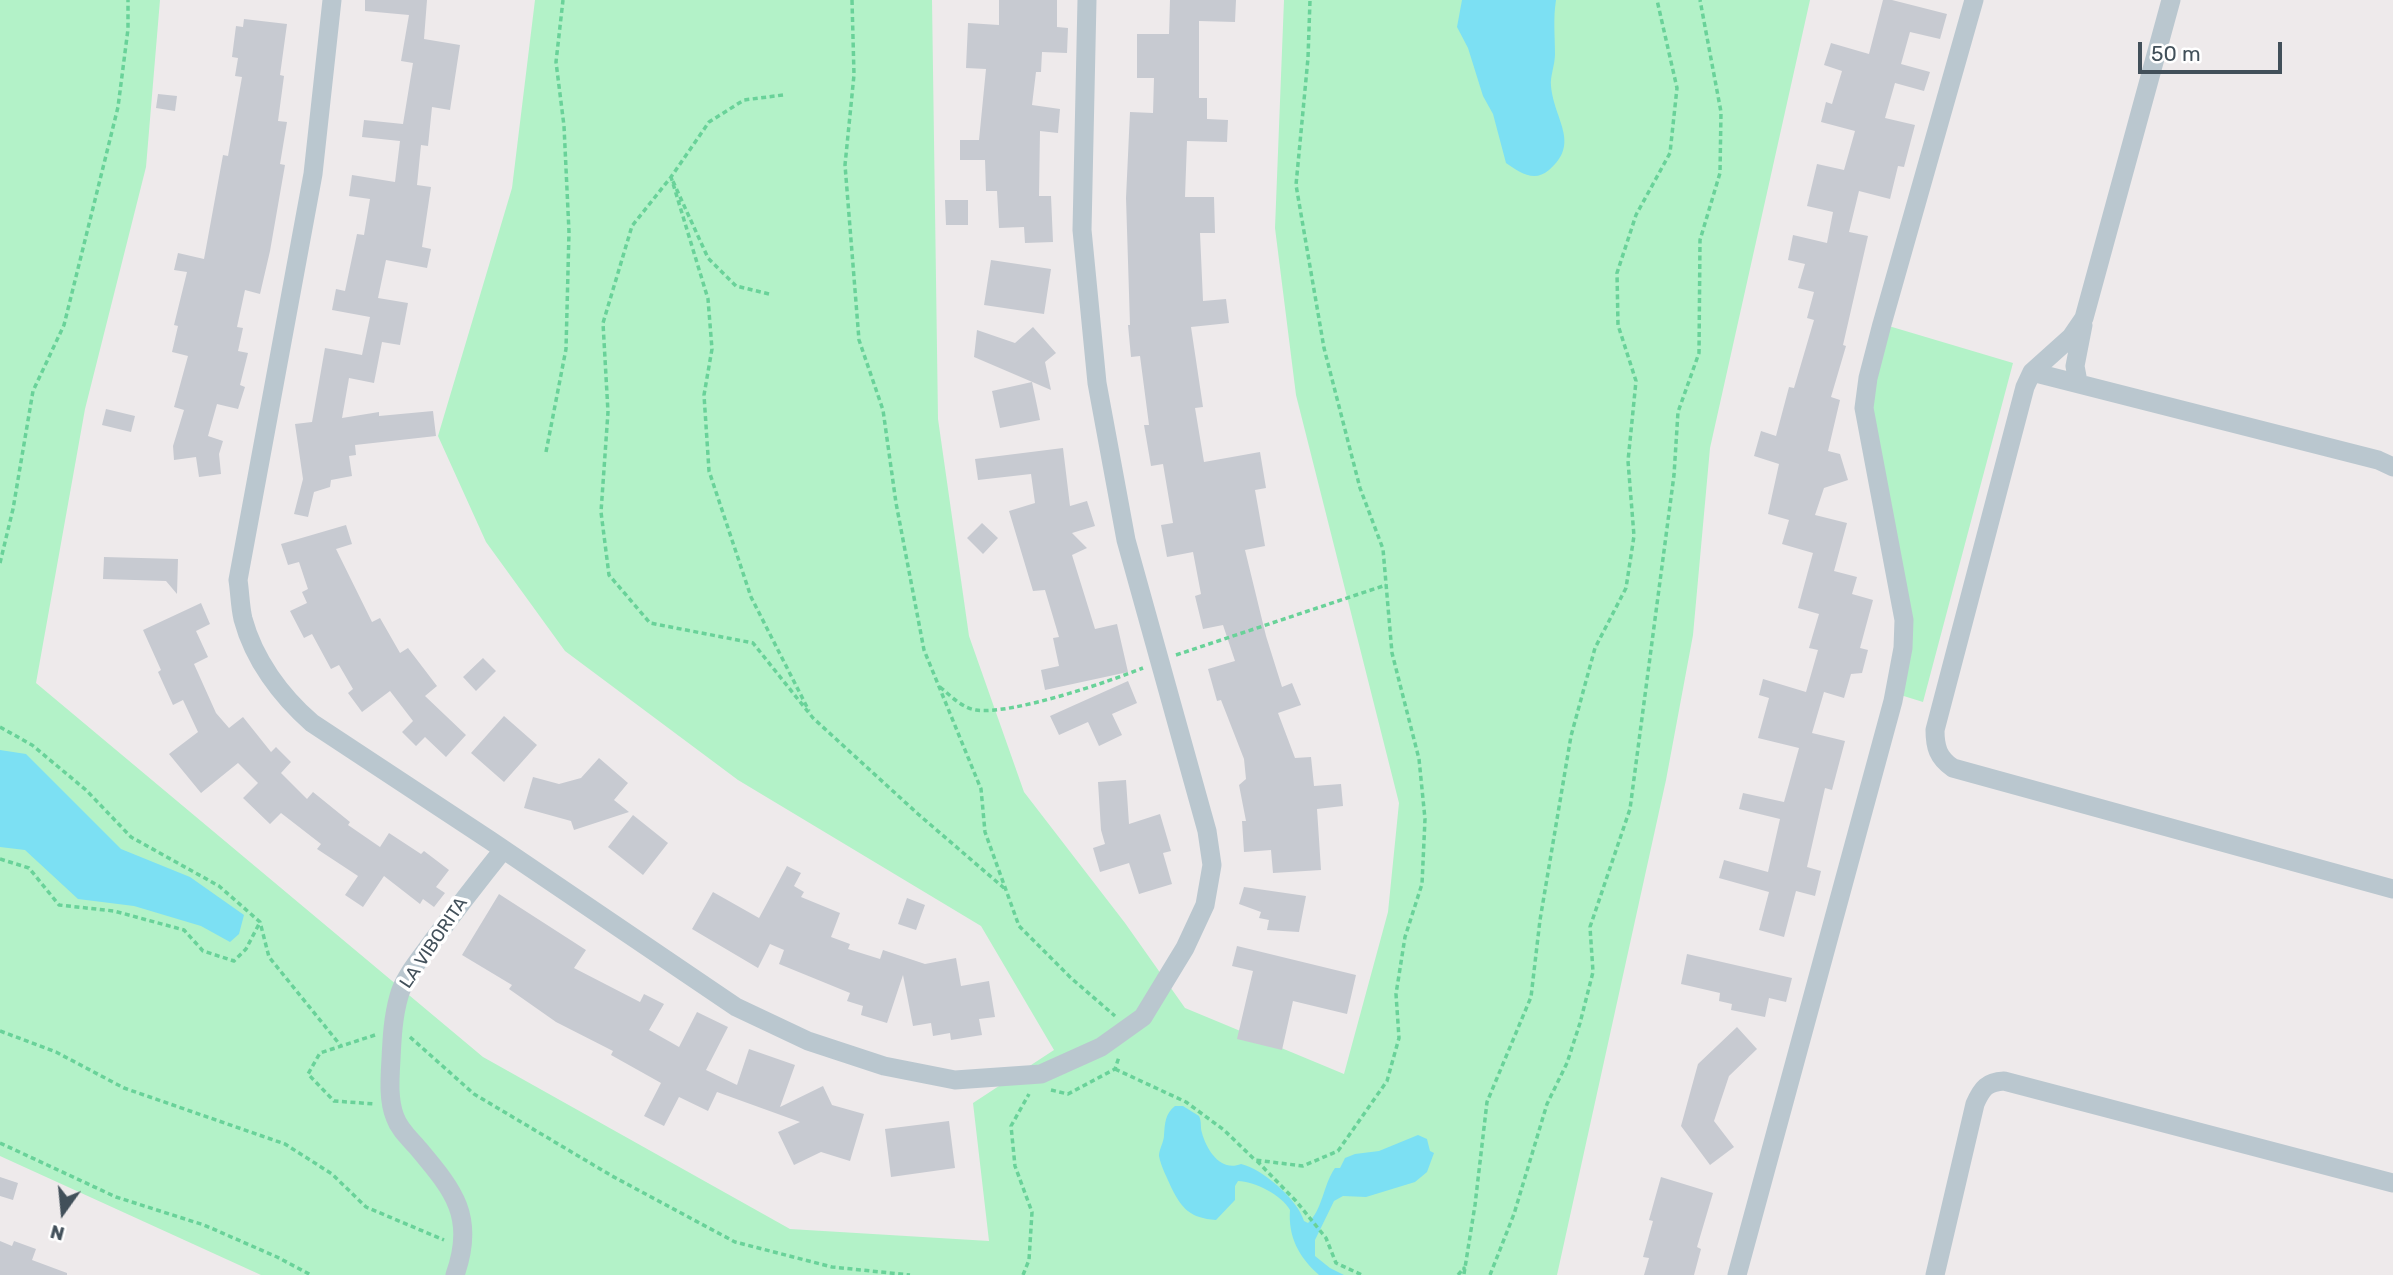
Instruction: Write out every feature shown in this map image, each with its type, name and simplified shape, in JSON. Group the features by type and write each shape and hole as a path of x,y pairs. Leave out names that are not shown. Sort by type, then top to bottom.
{"street":[{"path":"332,0 313,174 238,580 243,620 263,666 297,710 312,723 736,1007 808,1041 884,1066 955,1080 1041,1074 1101,1046 1143,1017 1185,948 1205,905 1212,865 1207,831 1126,540 1097,383 1082,230 1087,0"},
{"path":"1737,1275 1893,701 1903,648 1904,620 1864,408 1868,378 1882,324 1974,0"},
{"path":"2078,382 2075,366 2084,318 2171,0"},
{"path":"2084,318 2071,337 2032,372 2025,387 1935,730 1935,747 1943,761 1954,768 2393,888"},
{"path":"2032,372 2378,460 2393,467"},
{"name":"LA VIBORITA","path":"455,1275 461,1258 461,1210 449,1185 403,1132 394,1117 390,1083 394,1023 399,994 413,968 503,850"},
{"path":"1935,1275 1975,1104 1980,1091 1990,1082 2004,1081 2393,1183"}],"path":[{"path":"0,564 13,509 33,391 64,325 118,107 128,29 128,0"},
{"path":"546,452 566,349 569,232 564,126 556,62 563,0"},
{"path":"852,0 854,75 845,165 859,340 883,410 896,503 924,650 981,789 985,832 1019,926 1071,978 1129,1027"},
{"path":"1255,1160 1303,1166 1339,1152 1387,1081 1399,1038 1396,994 1405,937 1422,884 1425,819 1419,759 1392,653 1383,549 1360,488 1324,348 1296,185 1308,58 1310,0"},
{"path":"1464,1274 1487,1102 1531,997 1540,920 1571,736 1595,648 1626,588 1634,536 1628,461 1636,380 1618,325 1617,273 1636,215 1670,153 1677,88 1657,0"},
{"path":"1490,1275 1514,1213 1547,1104 1567,1063 1580,1023 1593,972 1590,927 1630,809 1674,475 1678,412 1699,353 1700,240 1720,173 1721,112 1700,0"},
{"path":"783,95 744,100 709,122 671,177 632,226 603,323 608,412 601,512 609,575 650,623 753,643 813,718 918,814 1006,889"},
{"path":"671,177 708,299 712,349 704,395 709,471 751,597 813,718"},
{"path":"671,177 708,258 736,286 769,294"},
{"path":"0,727 32,746 86,790 131,837 219,886 260,922 269,957 341,1045"},
{"path":"0,859 29,868 59,905 114,911 184,930 203,951 234,961 246,949 260,922"},
{"path":"394,1023 474,1094 612,1176 735,1242 832,1267 910,1275"},
{"path":"0,1031 56,1052 124,1088 285,1144 332,1174 366,1207 444,1240"},
{"path":"376,1034 320,1053 308,1074 334,1101 381,1104"},
{"path":"1115,1069 1186,1102 1224,1130 1296,1201 1326,1238 1336,1263 1362,1275"},
{"path":"1023,1275 1029,1260 1032,1212 1016,1166 1011,1126 1034,1086"},
{"path":"0,1143 116,1197 204,1225 311,1275"},
{"path":"441,1228 443,1252"},
{"path":"1458,1275 1464,1268 1464,1274"}],"green space":[{"path":"0,0 160,0 146,167 85,409 36,683 483,1057 790,1229 989,1241 973,1103 1054,1050 981,926 738,780 565,651 486,542 438,436 512,188 535,0 932,0 938,419 969,636 1024,792 1125,923 1185,1008 1344,1074 1388,912 1399,803 1296,395 1275,228 1284,0 1810,0 1710,448 1693,635 1666,780 1557,1275 261,1275 0,1156"},
{"path":"1882,324 2013,363 1923,702 1894,693 1903,648 1868,378"}],"water":[{"path":"1462,0 1556,0 1555,58 1551,86 1564,141 1558,160 1543,174 1527,175 1506,163 1493,114 1483,96 1468,48 1457,27"},
{"path":"0,750 26,754 121,849 190,877 244,915 239,934 230,942 201,926 134,906 78,899 25,850 0,847"},
{"path":"1175,1106 1183,1106 1199,1116 1204,1140 1216,1158 1227,1165 1241,1164 1250,1167 1269,1179 1295,1204 1304,1221 1308,1223 1317,1211 1331,1175 1335,1168 1340,1168 1345,1158 1379,1151 1418,1135 1427,1139 1430,1151 1434,1153 1427,1172 1415,1182 1366,1197 1343,1196 1334,1201 1315,1240 1315,1256 1344,1275 1319,1275 1296,1246 1291,1229 1290,1210 1281,1199 1267,1190 1252,1183 1238,1181 1235,1186 1235,1200 1216,1220 1200,1217 1183,1207 1171,1187 1159,1156 1166,1119"}],"building":[{"path":"365,0 427,0 424,39 460,45 450,110 432,107 428,146 421,145 417,185 431,187 422,247 431,249 427,268 386,260 378,298 408,303 400,345 382,342 374,383 349,378 342,418 379,412 379,416 433,411 436,436 355,445 356,455 349,456 352,476 331,480 330,487 314,492 308,517 294,514 303,479 295,424 312,422 325,348 362,355 370,317 332,310 336,289 345,291 357,234 364,235 370,199 349,196 352,175 395,182 400,141 362,137 364,120 403,124 413,63 401,61 409,15 365,11"},
{"path":"999,0 1057,0 1057,27 1068,28 1067,53 1042,52 1041,72 1036,72 1032,105 1060,109 1058,133 1040,131 1039,196 1051,196 1053,242 1025,243 1024,227 999,228 997,191 986,191 985,160 960,160 960,140 979,140 986,69 966,68 968,23 999,25"},
{"path":"1170,0 1236,0 1235,22 1199,21 1199,98 1207,98 1207,119 1228,120 1227,142 1187,141 1185,197 1214,197 1215,233 1200,233 1203,301 1226,299 1229,323 1191,327 1203,407 1195,408 1204,462 1260,452 1266,488 1255,490 1265,546 1245,550 1266,636 1282,687 1292,683 1301,705 1278,713 1295,758 1311,757 1314,786 1341,784 1343,806 1317,809 1321,870 1273,873 1271,850 1244,852 1242,821 1246,821 1239,785 1246,779 1244,759 1221,700 1217,701 1208,669 1235,661 1223,625 1203,629 1195,596 1201,594 1193,552 1167,557 1161,525 1173,523 1163,464 1151,466 1144,425 1149,425 1140,356 1131,357 1126,198 1130,112 1153,113 1154,78 1137,78 1137,34 1169,34"},
{"path":"1883,0 1947,14 1940,39 1910,32 1901,64 1930,72 1924,91 1895,83 1885,118 1915,125 1904,167 1898,166 1890,199 1859,191 1849,232 1868,236 1843,345 1846,346 1831,397 1840,400 1828,451 1840,454 1848,480 1824,488 1815,515 1847,523 1834,571 1857,577 1852,594 1873,600 1860,648 1868,650 1862,673 1851,674 1844,698 1824,692 1812,733 1845,741 1832,790 1825,788 1807,867 1821,871 1815,896 1796,891 1784,937 1759,930 1769,892 1719,878 1724,860 1768,872 1780,819 1739,809 1743,793 1784,802 1799,748 1758,738 1769,698 1759,695 1763,679 1806,692 1818,650 1809,648 1819,614 1798,608 1813,553 1782,544 1789,520 1768,514 1779,464 1754,456 1761,431 1776,436 1789,387 1794,388 1814,320 1807,318 1814,292 1798,288 1805,264 1788,260 1793,235 1827,243 1833,212 1807,206 1817,164 1844,170 1855,131 1821,122 1826,102 1832,104 1842,71 1824,65 1831,43 1869,54"},
{"path":"244,19 287,24 280,75 284,76 278,121 287,122 280,164 285,165 260,294 245,290 237,327 243,328 238,351 248,353 240,385 245,387 238,409 217,404 208,436 223,441 219,454 221,474 199,477 196,457 174,460 173,446 184,410 174,407 188,356 172,352 178,326 174,325 187,272 174,270 178,253 204,259 223,155 228,156 242,77 235,76 238,58 232,57 236,26 243,27"},
{"path":"158,94 177,96 175,111 156,108"},
{"path":"945,200 968,200 968,225 946,225"},
{"path":"991,260 1051,269 1044,314 984,305"},
{"path":"1033,327 1056,353 1045,362 1051,390 974,357 977,330 1015,343"},
{"path":"1032,382 1040,420 1000,428 992,391"},
{"path":"106,409 135,416 131,432 102,425"},
{"path":"1063,448 1070,506 1087,501 1095,526 1072,533 1087,548 1072,555 1095,629 1117,624 1128,672 1045,690 1041,670 1059,666 1053,638 1059,637 1045,590 1033,591 1009,511 1035,503 1031,474 978,480 975,459"},
{"path":"982,523 998,538 983,554 967,538"},
{"path":"346,525 352,544 336,549 372,622 380,618 400,653 408,648 437,686 425,696 466,735 446,757 425,737 416,746 402,732 413,721 390,691 362,712 348,693 353,689 339,665 331,669 312,634 304,638 290,611 307,603 302,592 308,589 299,562 288,565 281,544"},
{"path":"104,557 178,559 177,594 166,581 103,579"},
{"path":"201,603 210,624 196,631 208,657 194,664 216,713 229,728 243,717 271,752 276,747 291,762 281,773 307,799 313,792 350,822 348,825 380,847 389,833 421,854 424,851 449,870 436,887 445,893 434,907 423,899 420,904 384,876 363,907 345,895 358,876 317,849 321,844 281,813 270,824 243,798 258,783 238,763 201,793 169,754 198,732 183,700 173,705 143,630"},
{"path":"483,658 496,671 476,691 463,677"},
{"path":"1128,681 1137,703 1112,714 1122,735 1099,746 1088,722 1059,735 1050,716"},
{"path":"504,716 537,745 504,782 471,753"},
{"path":"599,758 628,783 614,800 629,812 574,830 571,821 524,808 533,777 559,784 581,778"},
{"path":"1126,780 1129,824 1160,814 1171,851 1163,853 1172,884 1139,894 1129,863 1100,872 1093,848 1105,844 1101,830 1098,782"},
{"path":"633,815 668,843 643,875 608,847"},
{"path":"787,866 801,873 794,886 804,892 801,897 840,913 831,937 850,944 848,949 880,959 883,950 925,964 956,958 961,986 989,981 995,1017 979,1019 982,1035 951,1040 950,1033 933,1036 931,1023 913,1026 903,975 887,1023 861,1015 863,1006 847,1001 850,993 779,964 784,950 770,944 758,968 692,929 713,892 759,918"},
{"path":"1244,887 1306,896 1299,932 1267,930 1269,920 1259,918 1261,912 1239,904"},
{"path":"499,894 586,950 574,968 640,1002 644,994 664,1004 649,1030 679,1047 697,1012 728,1027 706,1070 737,1085 749,1049 795,1065 780,1107 823,1086 832,1105 864,1114 850,1161 821,1152 794,1165 778,1132 800,1122 717,1092 708,1111 679,1097 664,1126 644,1116 661,1083 611,1055 613,1051 556,1022 509,989 512,985 462,955"},
{"path":"907,898 925,905 916,930 898,924"},
{"path":"1237,946 1356,975 1347,1014 1293,1001 1282,1050 1237,1039 1253,971 1232,966"},
{"path":"1687,954 1792,978 1786,1002 1769,998 1765,1017 1731,1010 1732,1004 1719,1001 1720,993 1681,984"},
{"path":"1737,1027 1757,1049 1729,1076 1714,1121 1734,1147 1710,1165 1681,1126 1698,1064"},
{"path":"949,1121 955,1168 891,1177 885,1129"},
{"path":"0,1177 18,1183 13,1200 0,1196"},
{"path":"1661,1177 1713,1193 1697,1247 1701,1249 1694,1275 1644,1275 1649,1258 1643,1257 1653,1221 1649,1220"},
{"path":"0,1241 12,1246 14,1241 36,1249 32,1260 67,1275 0,1275"}]}
